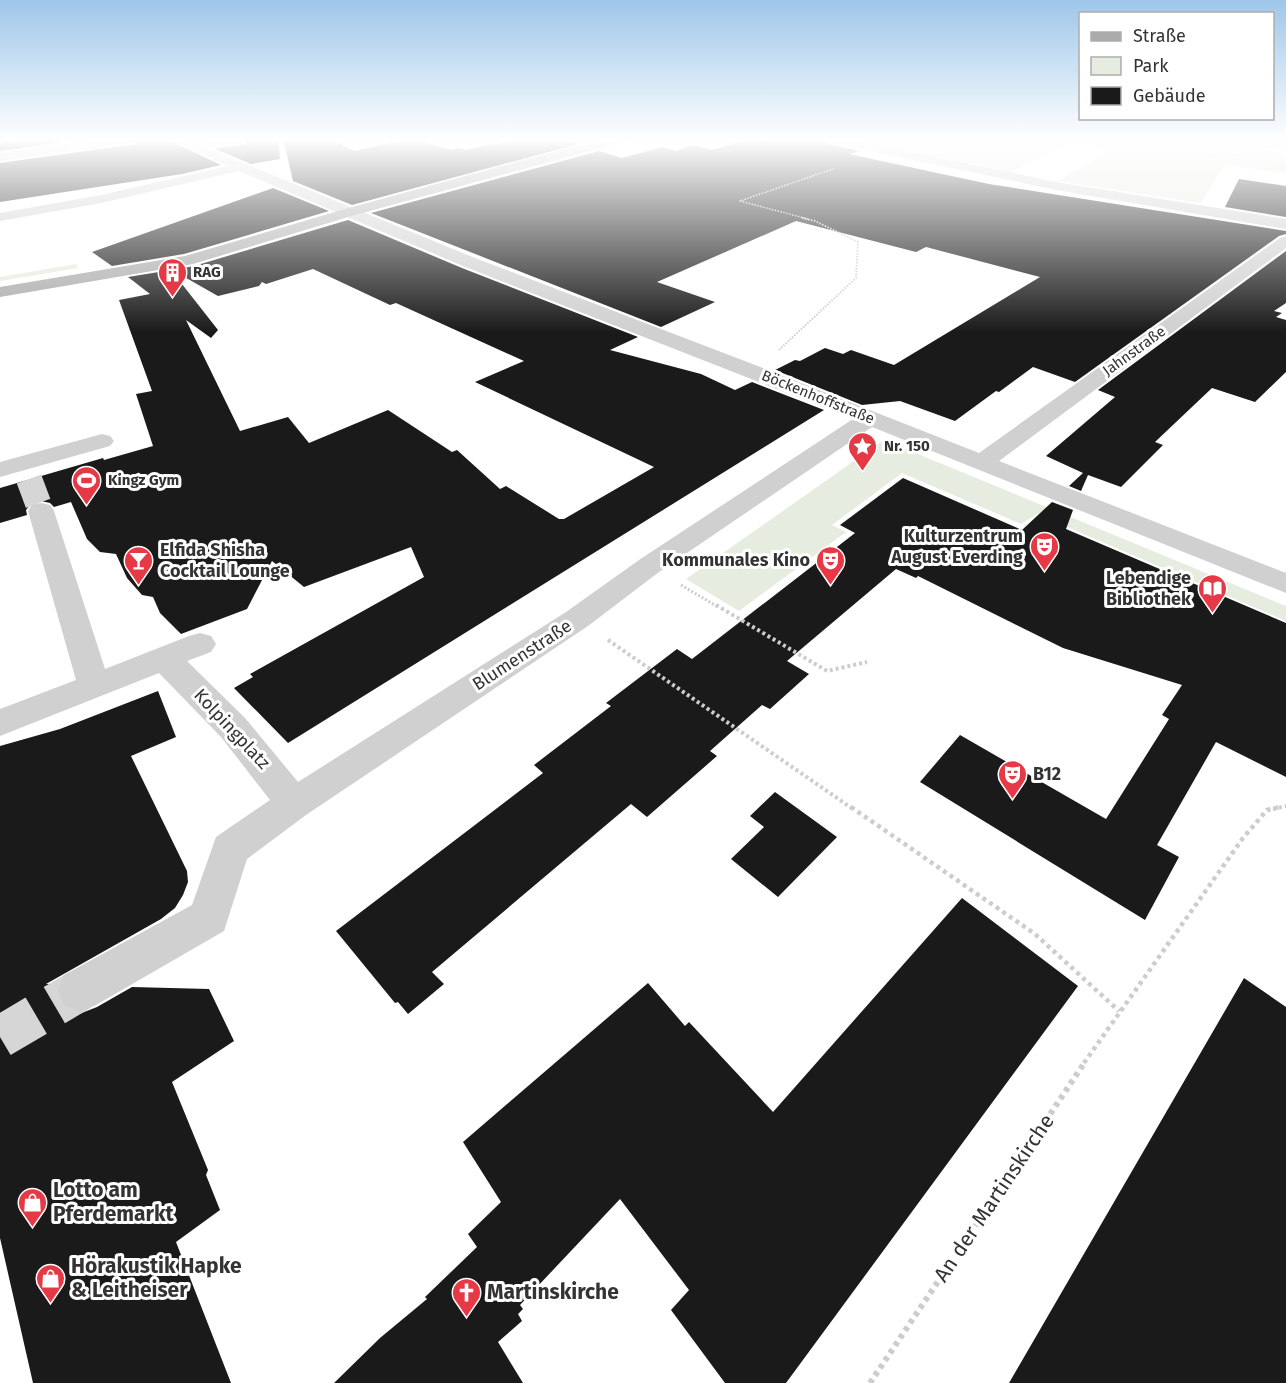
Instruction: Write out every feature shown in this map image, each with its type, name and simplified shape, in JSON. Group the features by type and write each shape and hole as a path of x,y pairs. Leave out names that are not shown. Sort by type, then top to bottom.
{"main road":[{"path":"0,303 170,264 384,203"},
{"path":"0,292 170,264"}],"street":[{"path":"0,217 81,203"},
{"name":"Böckenhoffstraße","path":"327,203 470,262 756,372 1286,584"},
{"path":"1154,203 1286,224"},
{"name":"Jahnstraße","path":"982,462 1286,241"},
{"name":"Blumenstraße","path":"80,990 209,916 230,849 293,804 577,619 649,566 870,418"},
{"path":"17,471 36,458 102,441"},
{"path":"40,511 94,686"},
{"path":"0,723 94,686 173,668 200,644"},
{"name":"Kolpingplatz","path":"173,668 271,771 293,804"}],"path":[{"path":"746,203 815,221 858,243 856,278 756,372"},
{"path":"649,566 826,671 867,662"},
{"path":"577,619 1035,934 1119,1012"},
{"name":"An der Martinskirche","path":"870,1383 1119,1012 1243,838 1267,810 1286,806"}],"green space":[{"path":"76,264 78,268 0,281 0,277"},
{"path":"884,440 1286,606 1286,621 1037,514 1021,524 902,473 832,525 846,532 739,611 686,579"}],"building":[{"path":"232,203 308,203 329,211 184,254 112,266 92,252"},
{"path":"409,203 1106,203 1286,231 1286,234 1279,236 1075,382 1033,367 955,421 900,401 862,405 775,370 795,360 800,361 825,348 843,354 851,350 894,365 1040,277 926,247 916,252 796,221 657,282 715,302 661,327 371,213"},
{"path":"1227,203 1286,203 1286,217 1225,207"},
{"path":"348,220 462,268 638,337 610,350 701,374 735,390 752,382 824,410 288,743 234,688 253,677 250,674 424,577 411,547 304,587 272,561 247,609 181,634 160,613 153,597 142,595 127,578 116,554 100,552 87,539 71,502 54,507 50,503 41,501 32,503 26,510 27,515 0,523 0,488 153,446 136,394 152,391 119,300 150,294 128,277 171,270 218,330 211,338 186,320 240,431 288,417 309,443 388,410 452,452 457,450 500,489 506,486 559,519 564,519 654,467 475,382 524,361 396,303 390,305 313,269 218,296 172,270 194,266"},
{"path":"1286,251 1286,303 1274,311 1282,313 1276,317 1286,320 1286,372 1255,402 1212,388 1155,442 1163,445 1121,487 1088,475 1081,491 1069,486 1083,473 1046,456 1115,397 1098,390"},
{"path":"903,478 1022,530 1052,502 1073,510 1066,529 1286,623 1286,777 1216,742 1157,845 1179,857 1145,920 920,782 960,735 1106,819 1169,719 1162,715 1182,685 1063,648 918,576 916,578 896,569 787,661 809,674 770,709 762,705 710,751 717,756 647,817 631,804 432,972 444,984 408,1014 398,1002 395,1003 336,931 543,773 534,765 611,706 606,703 677,649 692,659 855,533 840,525"},
{"path":"158,691 176,737 131,756 187,871 188,882 175,908 161,919 46,984 58,984 56,991 62,1006 79,1014 97,1007 132,987 209,989 234,1041 172,1082 208,1170 206,1175 220,1210 176,1242 231,1383 33,1383 0,1238 0,746 60,729"},
{"path":"775,792 837,837 778,897 731,859 764,827 750,816"},
{"path":"962,898 1078,986 786,1383 725,1383 671,1310 689,1290 620,1199 520,1305 523,1309 518,1314 522,1321 498,1342 523,1383 334,1383 380,1338 427,1299 425,1297 477,1247 468,1234 501,1202 463,1142 648,983 685,1026 689,1022 773,1112"},
{"path":"1244,978 1286,1007 1286,1383 1009,1383"}],"tunnel":[{"path":"29,479 41,511"},
{"path":"0,1037 80,990"}],"place":[{"name":"RAG","path":"172,298"},
{"name":"Nr. 150","path":"863,472"},
{"name":"Kingz Gym","path":"87,506"},
{"name":"Kulturzentrum August Everding","path":"1044,572"},
{"name":"Elfida Shisha Cocktail Lounge","path":"139,586"},
{"name":"Kommunales Kino","path":"831,586"},
{"name":"Lebendige Bibliothek","path":"1212,614"},
{"name":"B12","path":"1012,800"},
{"name":"Lotto am Pferdemarkt","path":"32,1228"},
{"name":"Hörakustik Hapke & Leitheiser","path":"50,1304"},
{"name":"Martinskirche","path":"466,1318"}]}
